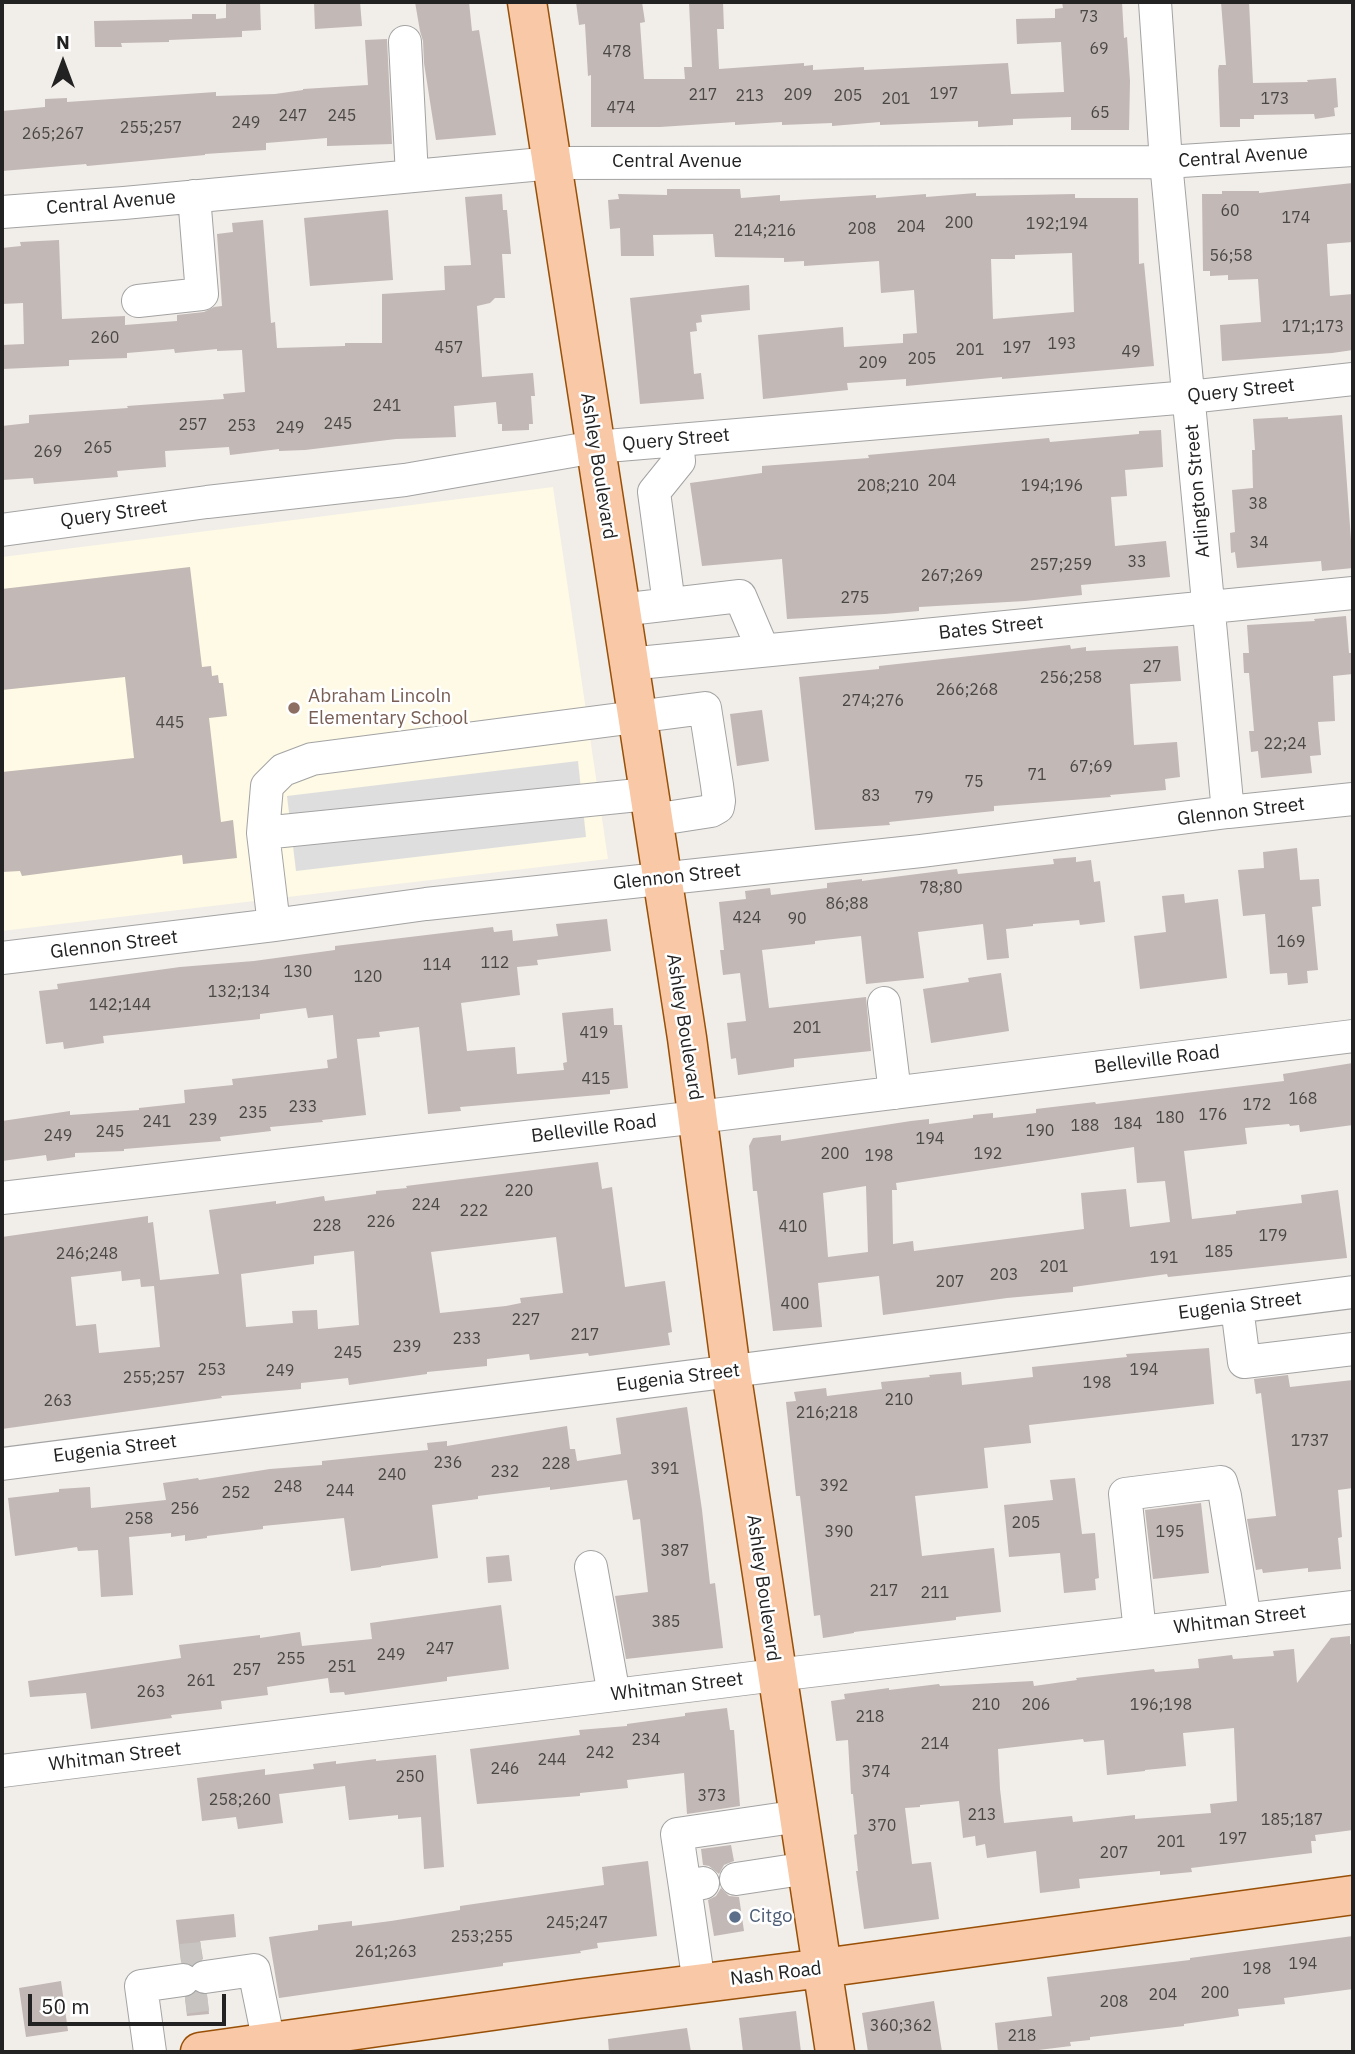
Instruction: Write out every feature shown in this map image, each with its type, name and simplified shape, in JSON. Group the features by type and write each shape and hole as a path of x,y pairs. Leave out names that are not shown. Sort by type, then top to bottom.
{"main road":[{"name":"Ashley Boulevard","path":"527,2 698,1117 731,1371 835,2052"},
{"name":"Nash Road","path":"200,2052 1353,1895"}],"street":[{"name":"Arlington Street","path":"1155,2 1166,162 1228,812"},
{"path":"405,42 412,176"},
{"name":"Central Avenue","path":"2,212 553,163 1166,162 1353,150"},
{"path":"138,301 202,294 194,196"},
{"name":"Query Street","path":"2,530 207,502 405,480 595,447 1189,397 1353,379"},
{"path":"669,604 654,492 679,461 677,440"},
{"path":"613,563 663,556"},
{"name":"Bates Street","path":"628,664 1353,593"},
{"path":"620,610 740,596 763,650"},
{"path":"263,833 650,807 710,811 718,807 718,785 698,657"},
{"path":"274,925 263,833 267,786 283,770 312,759 705,708"},
{"name":"Glennon Street","path":"2,958 426,904 921,851 1353,799"},
{"path":"884,1003 895,1093"},
{"name":"Belleville Road","path":"2,1198 698,1117 1353,1036"},
{"name":"Eugenia Street","path":"2,1464 1353,1292"},
{"path":"1237,1307 1244,1362 1353,1349"},
{"path":"1140,1632 1125,1494 1221,1482 1245,1619"},
{"path":"591,1567 614,1695"},
{"name":"Whitman Street","path":"2,1771 1353,1607"},
{"path":"699,1984 709,1883 677,1834 800,1816"},
{"path":"709,1883 808,1868"},
{"path":"150,2052 141,1986 164,1963 194,1978 254,1970 269,2043"}],"shaded area":[{"name":"Abraham Lincoln Elementary School","path":"553,487 608,859 2,931 2,557"},
{"path":"578,761 586,837 296,871 287,796"}],"building":[{"path":"226,2 260,2 261,30 242,31 242,37 121,43 122,47 95,47 94,21 192,19 192,14 216,14 216,19 226,18"},
{"path":"314,2 360,2 362,26 315,29"},
{"path":"415,2 469,2 472,31 479,30 496,135 436,140"},
{"path":"576,2 642,2 645,22 640,23 644,79 685,79 684,67 692,67 689,2 723,2 724,29 717,29 719,69 804,63 804,66 813,65 813,70 864,67 864,70 1008,63 1011,94 1064,92 1061,42 1017,44 1016,19 1055,18 1055,9 1063,8 1062,2 1122,2 1130,81 1129,130 1071,130 1071,117 1013,119 1013,125 978,127 978,121 880,125 880,122 832,126 832,123 782,125 782,122 735,125 735,122 660,127 591,127 591,75 588,76 585,24 579,25"},
{"path":"1221,2 1249,2 1253,83 1308,82 1307,80 1336,78 1338,107 1334,108 1335,116 1315,119 1314,114 1254,115 1254,119 1240,119 1240,127 1220,127 1218,70 1219,65 1226,65"},
{"path":"387,39 392,144 327,146 327,138 266,143 266,150 2,171 2,111 45,107 45,99 67,98 67,102 216,92 216,96 275,94 303,89 368,85 365,40"},
{"path":"1353,183 1353,242 1327,244 1330,296 1353,294 1353,350 1222,361 1220,325 1261,322 1258,279 1228,280 1228,275 1210,276 1210,271 1203,271 1202,194 1222,194 1222,191 1259,193"},
{"path":"667,189 740,189 741,198 780,195 780,201 976,193 976,196 1075,194 1075,198 1138,198 1139,264 1144,263 1154,366 906,386 906,379 847,383 848,390 763,399 758,335 843,327 844,347 903,343 903,334 917,333 914,290 881,293 879,261 804,266 804,261 784,262 784,258 715,257 713,234 653,235 654,256 621,256 620,228 610,229 608,200 619,199 618,194 667,195","holes":["1072,253 1074,312 993,319 991,259 1015,259 1015,255"]},
{"path":"502,194 503,210 507,210 511,254 502,254 505,298 495,298 490,303 477,306 482,377 533,373 535,396 531,396 533,424 529,424 529,430 502,431 502,424 498,424 496,402 454,406 456,437 396,439 305,450 279,449 230,455 229,447 165,451 166,467 117,471 118,477 34,484 33,478 2,480 2,426 29,423 29,415 224,399 223,394 245,392 242,350 217,349 175,353 174,349 127,353 127,358 69,360 69,366 2,369 2,345 24,344 23,303 2,304 2,248 21,246 20,242 59,240 62,319 125,316 125,325 177,321 177,315 204,312 222,306 217,234 233,232 232,223 263,220 271,323 275,322 277,348 382,343 382,294 445,290 444,266 471,265 465,197"},
{"path":"388,210 393,280 310,286 304,218"},
{"path":"749,285 750,310 701,315 702,322 696,323 697,331 690,332 694,374 701,373 704,399 640,404 630,298"},
{"path":"1342,415 1353,568 1322,571 1321,561 1237,568 1235,552 1231,553 1230,533 1235,532 1232,490 1253,488 1253,419"},
{"path":"1161,430 1163,467 1125,470 1127,496 1111,497 1115,546 1166,541 1170,577 1081,585 1082,595 919,607 919,611 885,614 787,619 782,559 702,566 690,483 762,473 762,466"},
{"path":"190,567 202,667 211,666 212,676 218,675 219,683 223,683 227,716 209,718 221,822 233,820 237,858 183,864 182,855 22,876 20,871 2,872 2,772 134,758 125,677 2,690 2,589"},
{"path":"1346,616 1349,653 1353,653 1353,674 1333,676 1335,721 1318,722 1321,755 1310,756 1312,773 1261,778 1258,751 1251,752 1249,731 1254,731 1249,673 1244,673 1243,653 1249,653 1247,625 1315,621 1314,619"},
{"path":"1070,645 1071,649 1086,647 1086,651 1178,646 1181,681 1130,684 1134,745 1177,742 1180,777 1165,779 1166,790 994,806 994,811 889,822 890,825 815,830 799,677"},
{"path":"762,710 769,761 737,766 730,714"},
{"path":"1297,848 1300,880 1319,879 1321,906 1312,907 1318,970 1307,971 1308,983 1288,985 1287,973 1270,974 1265,914 1243,916 1238,870 1264,868 1263,852"},
{"path":"1076,857 1076,862 1091,860 1094,882 1100,881 1105,922 1080,925 1079,920 1006,929 1009,958 987,960 983,924 918,932 924,978 866,984 861,936 762,950 769,1008 866,997 871,1051 794,1059 794,1067 738,1075 736,1058 731,1059 727,1023 746,1021 740,973 723,975 720,950 724,950 719,902 746,899 745,891 770,888 771,895 827,888 827,883 957,869 958,874 1054,864 1053,859"},
{"path":"1184,894 1185,903 1218,899 1227,978 1140,989 1134,936 1166,932 1162,896"},
{"path":"607,919 611,951 537,960 538,965 517,967 520,995 461,1003 467,1051 515,1047 517,1074 564,1070 563,1063 567,1062 562,1013 613,1008 614,1025 622,1025 628,1088 610,1090 610,1094 460,1107 461,1111 428,1114 419,1027 379,1032 380,1037 357,1039 366,1115 270,1127 271,1131 220,1137 221,1141 75,1153 75,1157 47,1161 46,1155 2,1161 2,1121 70,1111 70,1115 139,1110 185,1103 184,1090 233,1085 232,1079 328,1068 327,1060 337,1058 333,1015 308,1018 306,1008 260,1014 260,1019 103,1036 104,1043 64,1049 63,1042 46,1044 39,991 58,989 57,984 180,967 254,961 335,950 335,946 493,927 494,932 512,930 513,941 558,936 556,924"},
{"path":"1001,973 1009,1031 931,1043 923,989 969,982 968,978"},
{"path":"1353,1063 1353,1125 1300,1132 1299,1125 1289,1124 1245,1128 1247,1144 1184,1151 1192,1219 1302,1203 1301,1195 1338,1190 1347,1258 1168,1277 1167,1274 1073,1287 1073,1292 883,1315 879,1276 818,1283 822,1327 773,1331 757,1191 753,1191 749,1146 753,1138 781,1135 781,1141 929,1119 929,1124 973,1118 973,1115 993,1113 993,1118 1036,1113 1036,1109 1284,1081 1283,1074","holes":["1134,1147 1137,1183 1165,1181 1170,1222 1130,1227 1126,1189 1081,1193 1084,1229 914,1251 913,1241 893,1244 892,1190 897,1190 896,1183","866,1186 868,1252 828,1257 823,1193"]},
{"path":"598,1162 602,1189 612,1187 625,1287 665,1281 672,1332 668,1333 670,1345 589,1356 588,1353 530,1360 529,1354 487,1359 487,1366 427,1372 349,1385 348,1378 301,1383 301,1389 221,1396 222,1398 2,1429 2,1237 148,1216 148,1223 153,1222 160,1280 219,1274 209,1210 276,1201 276,1204 324,1196 325,1201 376,1194 376,1191 407,1188 406,1186","holes":["556,1237 563,1293 520,1298 521,1303 506,1306 440,1313 431,1252","354,1251 359,1325 318,1329 317,1310 292,1311 293,1323 246,1327 241,1274 314,1264 314,1256","121,1271 122,1281 140,1279 141,1287 154,1286 160,1347 99,1353 96,1324 76,1326 71,1277"]},
{"path":"1209,1348 1214,1404 1029,1425 1031,1443 984,1448 988,1488 915,1496 922,1556 994,1548 1001,1612 823,1638 820,1615 814,1616 800,1496 796,1496 786,1402 796,1401 794,1392 826,1388 827,1396 882,1389 881,1382 961,1372 962,1385 1033,1377 1032,1367 1127,1357 1126,1354"},
{"path":"1288,1375 1290,1387 1353,1380 1353,1488 1338,1490 1342,1537 1338,1538 1341,1569 1308,1572 1308,1568 1263,1573 1262,1569 1256,1570 1247,1519 1276,1516 1261,1393 1256,1394 1254,1379"},
{"path":"687,1407 710,1584 715,1583 723,1648 626,1659 615,1596 648,1592 640,1519 633,1520 627,1480 478,1496 478,1499 432,1505 438,1558 351,1571 344,1518 263,1526 263,1529 185,1541 185,1535 171,1537 171,1533 129,1537 133,1595 101,1597 98,1550 78,1551 77,1547 15,1556 8,1498 59,1492 59,1489 90,1487 91,1508 166,1500 163,1483 322,1465 322,1461 428,1450 427,1443 447,1441 447,1446 567,1426 570,1449 575,1449 577,1461 621,1454 616,1418"},
{"path":"1075,1478 1082,1534 1095,1533 1099,1578 1095,1579 1096,1590 1064,1593 1060,1553 1009,1557 1004,1505 1053,1500 1050,1480"},
{"path":"1201,1503 1209,1573 1153,1579 1145,1510"},
{"path":"509,1555 512,1581 488,1583 486,1557"},
{"path":"501,1605 509,1669 447,1677 447,1681 345,1695 344,1692 330,1693 328,1678 267,1687 268,1695 221,1701 222,1709 91,1729 86,1693 30,1697 28,1681 181,1658 179,1645 300,1632 302,1646 372,1639 370,1623"},
{"path":"1350,1636 1350,1644 1353,1644 1353,1830 1315,1835 1316,1841 1311,1841 1312,1853 1191,1868 1192,1872 1160,1875 1160,1871 1079,1879 1080,1888 1040,1893 1036,1851 987,1858 985,1844 976,1846 975,1836 963,1838 959,1801 905,1808 912,1864 931,1862 939,1919 864,1929 856,1871 854,1835 857,1834 851,1794 848,1740 836,1741 831,1701 845,1699 844,1694 889,1688 1033,1681 1034,1686 1154,1669 1155,1672 1199,1668 1198,1659 1232,1655 1233,1659 1274,1656 1273,1651 1294,1649 1297,1683 1331,1638","holes":["1234,1728 1237,1801 1210,1804 1211,1813 1135,1819 1135,1815 1073,1822 1072,1816 1004,1823 998,1749 1083,1739 1084,1742 1104,1740 1107,1775 1186,1766 1183,1733"]},
{"path":"727,1708 730,1730 734,1730 740,1806 687,1814 684,1773 627,1780 628,1788 580,1793 580,1796 477,1804 470,1749 580,1735 579,1730 627,1726 685,1716 685,1713"},
{"path":"436,1755 444,1867 424,1869 421,1817 398,1819 398,1815 349,1820 345,1786 279,1794 283,1823 238,1829 236,1817 202,1821 197,1778 265,1769 265,1775 314,1769 313,1764 336,1761 336,1764"},
{"path":"731,1845 734,1861 724,1865 719,1874 703,1865 701,1849"},
{"path":"648,1861 657,1936 597,1943 598,1948 580,1951 581,1953 503,1963 503,1966 279,1998 269,1937 318,1930 318,1925 352,1921 352,1926 391,1921 460,1910 460,1906 604,1885 602,1867"},
{"path":"721,1888 729,1896 739,1897 744,1931 714,1936 708,1900 716,1896"},
{"path":"234,1914 236,1937 200,1941 203,1959 192,1965 181,1962 176,1920"},
{"path":"1353,1936 1353,1989 1284,1998 1285,2004 1238,2009 1239,2016 1184,2026 1090,2037 1090,2040 1070,2042 1071,2046 998,2052 995,2023 1052,2016 1047,1977 1190,1960"},
{"path":"61,1981 68,2031 26,2037 19,1988"},
{"path":"196,1992 207,1995 209,2014 187,2016 185,1998"},
{"path":"934,2001 942,2052 868,2052 862,2013"},
{"path":"796,2011 801,2052 743,2052 739,2018"},
{"path":"687,2028 691,2052 609,2052 608,2039"}],"tunnel":[{"path":"181,1960 202,1958"},
{"path":"185,1998 207,1995"}],"place":[{"name":"Abraham Lincoln Elementary School","path":"294,708"},
{"name":"Citgo","path":"735,1917"}]}
